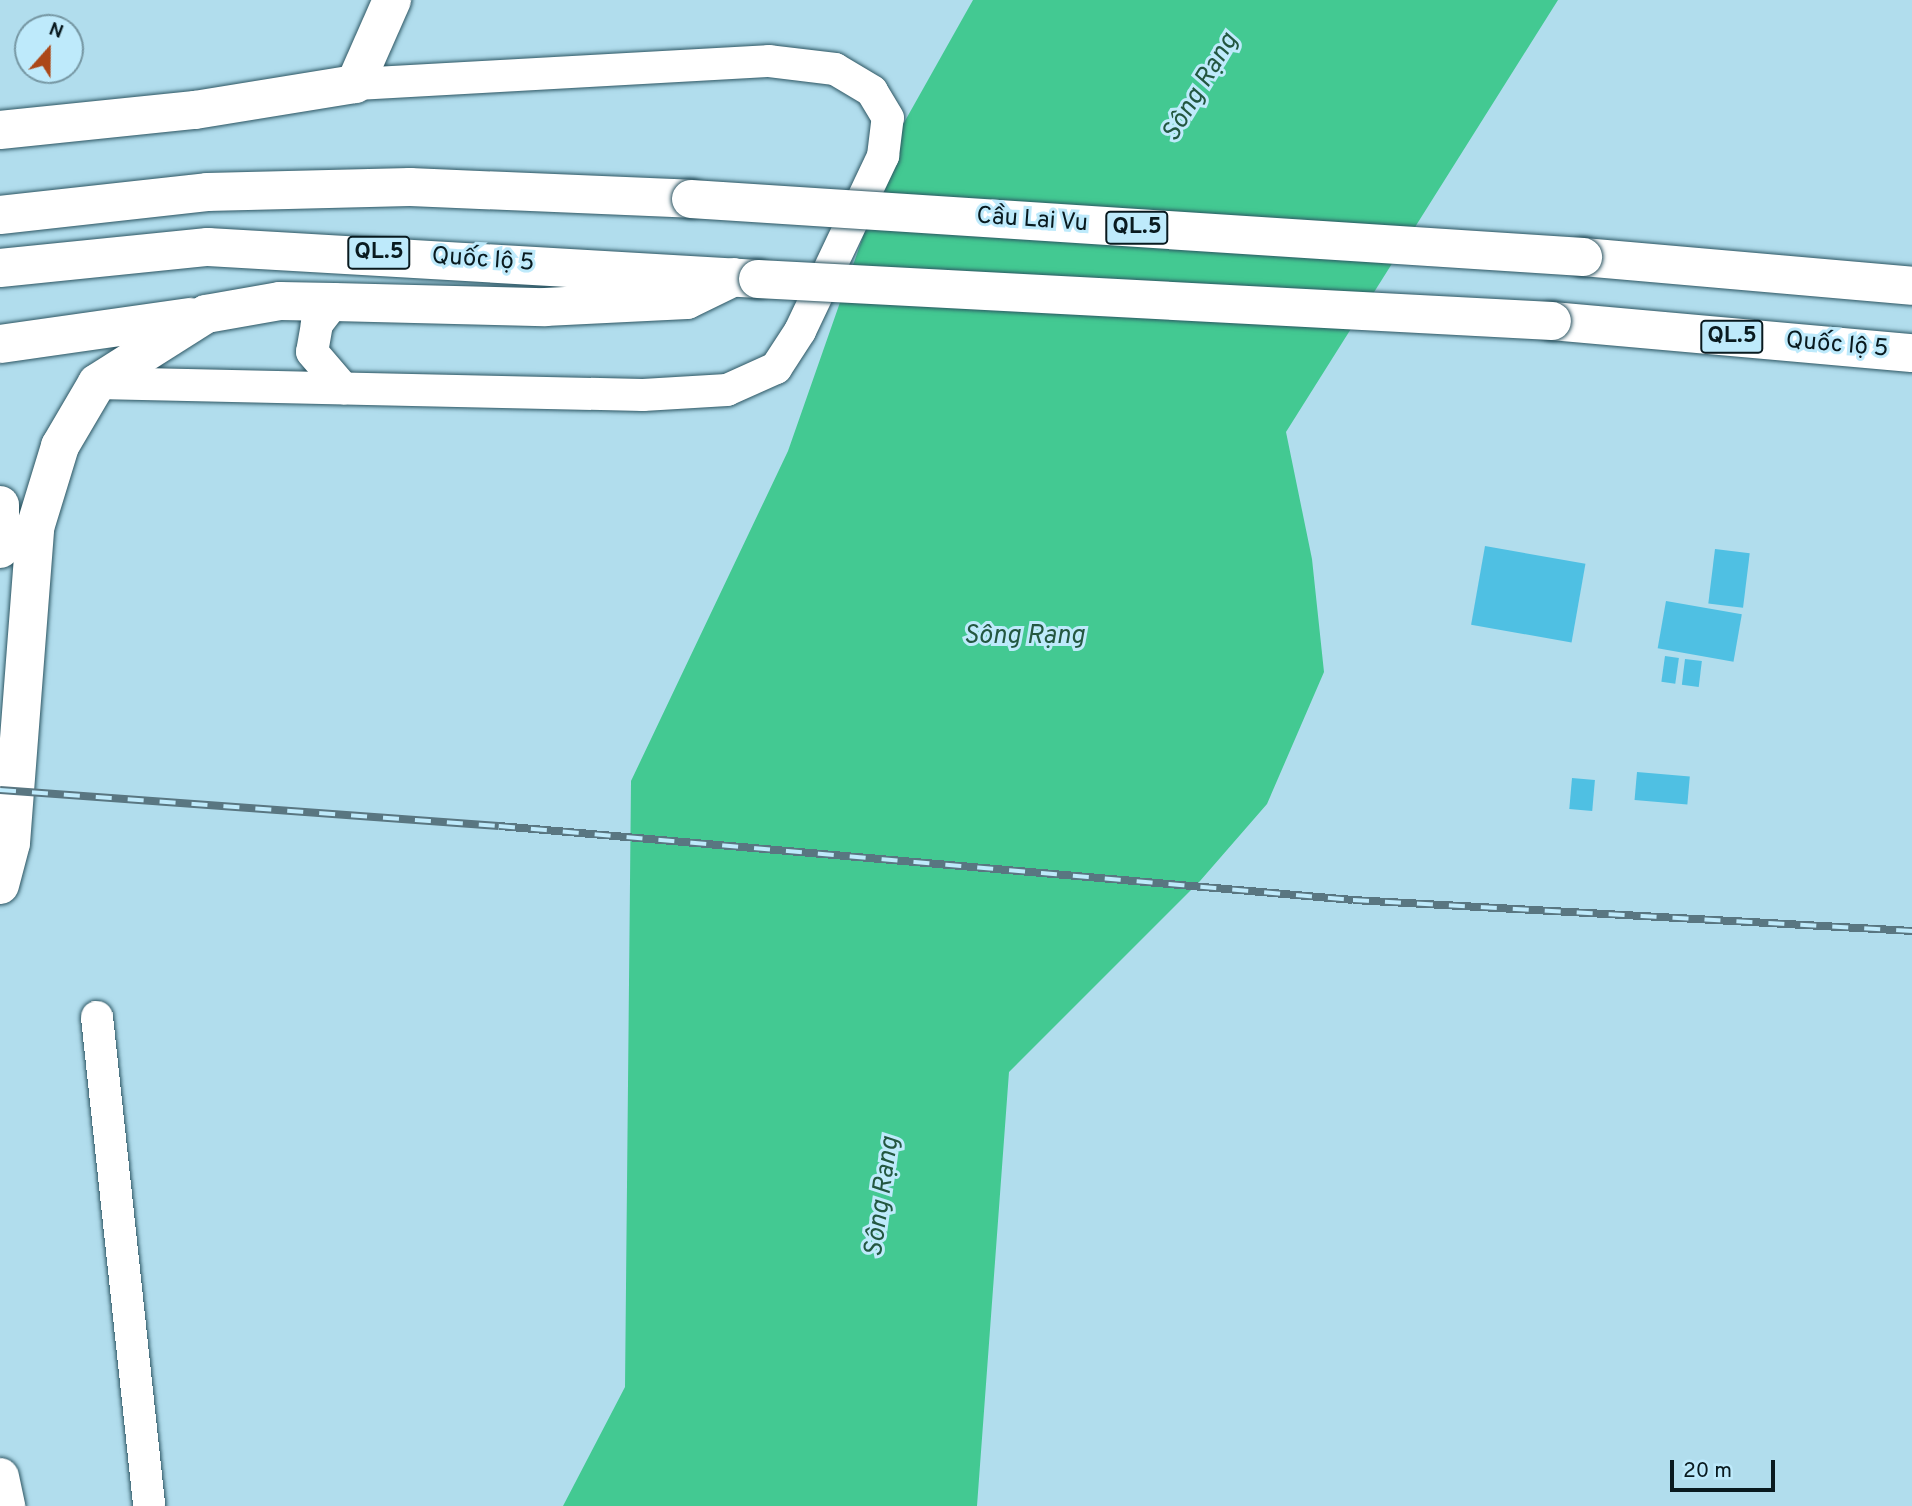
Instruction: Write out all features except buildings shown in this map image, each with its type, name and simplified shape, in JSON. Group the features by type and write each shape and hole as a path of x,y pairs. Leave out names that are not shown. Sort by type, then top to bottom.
{"main road":[{"path":"0,130 195,110 355,83 392,0"},
{"name":"Cầu Lai Vu","path":"0,215 207,192 369,188 691,199 1583,257 1912,286"},
{"name":"Quốc lộ 5","path":"0,268 208,247 1552,321 1912,353"},
{"path":"0,344 280,301 545,307 687,300 746,278"},
{"path":"0,885 11,844 35,528 60,446 97,383 206,314"},
{"path":"0,505 0,549"},
{"path":"0,1477 6,1506"}],"street":[{"path":"97,383 643,395 727,390 776,368 883,156 888,118 872,92 835,69 769,61 355,83"},
{"path":"334,302 317,324 312,352 343,388"},
{"path":"97,1017 149,1506"}],"water":[{"name":"Sông Rạng","path":"973,0 1558,0 1286,432 1312,559 1324,672 1267,804 1200,881 1009,1072 977,1506 563,1506 625,1387 631,781 788,451 901,128"}],"railway":[{"path":"0,790 499,826 1353,900 1912,931"}]}
